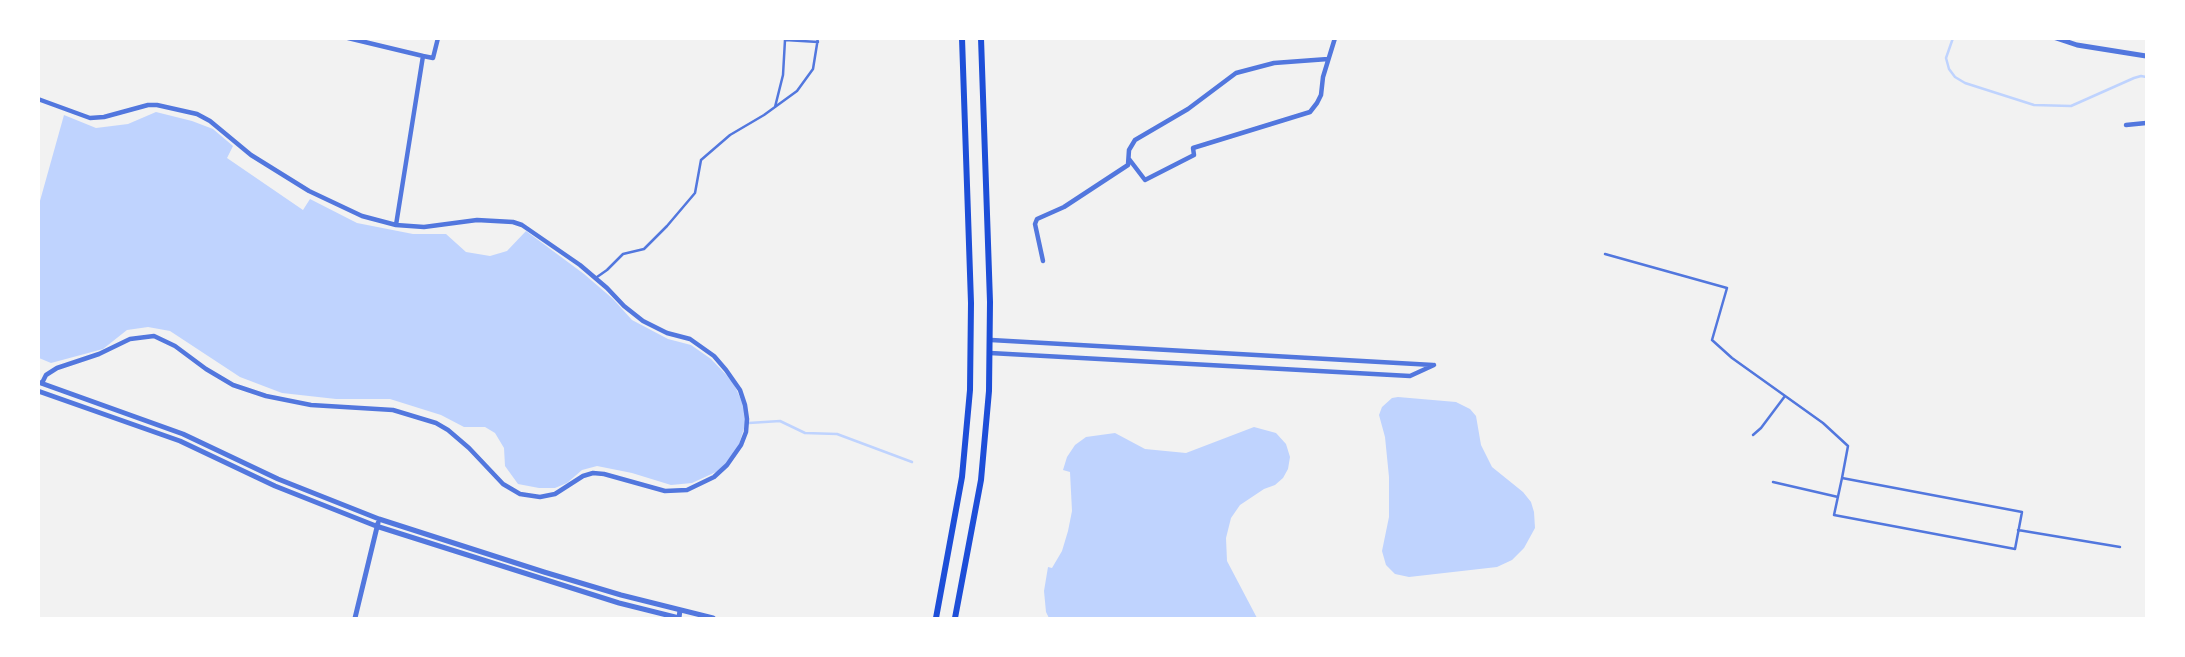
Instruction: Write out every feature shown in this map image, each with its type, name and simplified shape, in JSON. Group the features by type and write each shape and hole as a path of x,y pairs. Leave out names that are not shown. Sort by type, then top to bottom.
{"main road":[{"path":"936,618 962,477 970,379 971,303 962,38"},
{"path":"955,618 981,480 988,415 990,340 981,38"}],"street":[{"path":"348,38 433,58 438,38"},
{"path":"1129,159 1145,180 1195,155 1194,148 1310,112 1321,95 1335,38"},
{"path":"2056,38 2077,45 2147,56"},
{"path":"595,278 624,254 644,249 660,234 695,193 701,160 730,135 775,107 797,91 813,69 818,40 785,39 783,75 775,107"},
{"path":"396,225 423,56"},
{"path":"1043,261 1035,224 1037,219 1064,207 1128,165 1129,150 1135,140 1188,109 1236,73 1274,63 1328,59"},
{"path":"38,99 90,118 148,105 197,114 211,121 251,155 309,191 362,216 396,225 424,227 477,220 513,222 529,229 595,278 643,321 690,339 714,356 740,390 746,405 747,419 744,438 733,458 721,471 687,490 664,491 593,473 583,476 555,495 533,497 520,494 503,484 469,448 436,423 393,410 311,405 266,396 233,385 175,346 153,336 130,339 99,354 57,368 40,383 183,434 278,479 379,519 544,572 713,618"},
{"path":"2126,124 2147,123"},
{"path":"1605,254 1727,288 1713,340 1732,358 1823,423 1848,446 1834,515 2015,549 2022,512 1842,478"},
{"path":"990,340 1434,365 1409,376 990,353"},
{"path":"38,391 180,441 275,486 377,526 542,580 679,618 680,610"},
{"path":"1752,435 1761,428 1785,396"},
{"path":"1773,482 1838,497"},
{"path":"355,618 379,519"},
{"path":"2018,530 2120,547"}],"water":[{"path":"156,112 213,129 233,146 227,158 303,210 310,199 357,223 413,234 446,234 466,252 490,256 507,251 526,231 584,274 632,320 668,339 691,345 711,359 733,382 748,415 737,451 718,471 692,483 671,485 597,466 582,470 567,483 555,488 539,488 518,484 505,466 504,448 495,433 485,427 464,427 441,415 390,399 336,399 282,393 240,377 170,331 148,327 127,330 103,349 51,363 39,358 38,208 64,115 96,128 128,124"},
{"path":"1392,398 1456,402 1470,409 1476,416 1481,445 1492,467 1523,492 1531,502 1534,512 1535,528 1524,548 1512,560 1497,567 1409,577 1395,574 1386,565 1382,551 1389,517 1389,477 1385,437 1379,415 1382,407"},
{"path":"1254,427 1276,433 1286,444 1290,457 1283,478 1240,505 1231,518 1226,538 1227,561 1257,618 1049,618 1044,591 1048,567 1052,568 1062,551 1068,531 1072,511 1070,472 1063,470 1075,445 1086,437 1115,433 1145,449 1186,453"}],"waterway":[{"path":"1953,38 1946,58 1955,77 1965,83 2034,105 2071,106 2134,78 2146,77"},
{"path":"749,423 780,421 805,433 837,434 912,462"}]}
